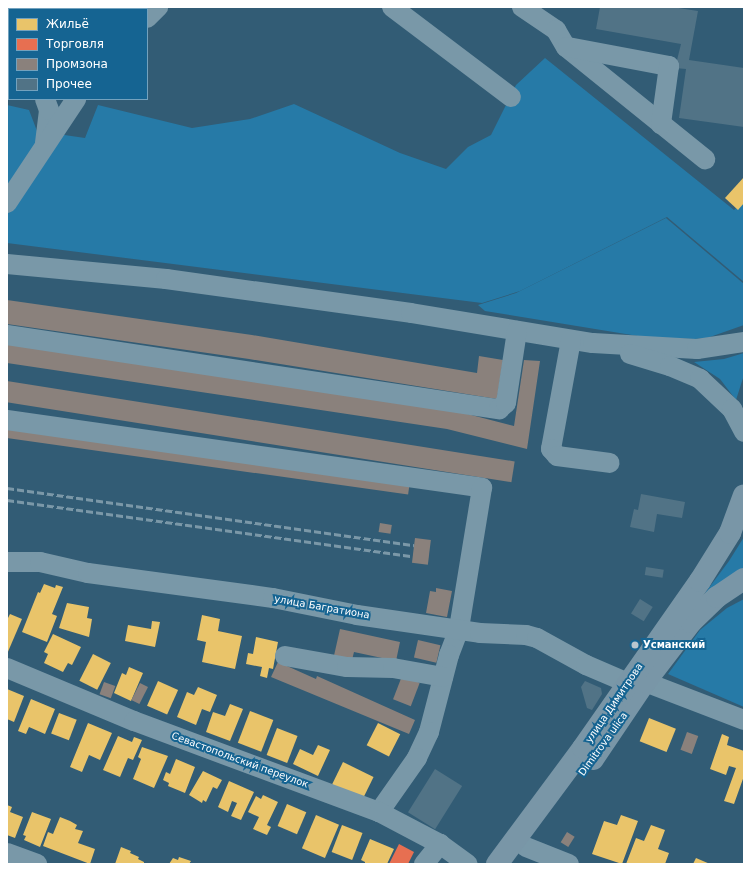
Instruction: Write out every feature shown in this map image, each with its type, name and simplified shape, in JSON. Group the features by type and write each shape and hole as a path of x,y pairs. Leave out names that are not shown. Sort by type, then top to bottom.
{"main road":[{"name":"улица Димитрова","path":"637,682 722,545 734,523 744,495"},
{"name":"улица Димитрова","path":"496,864 584,748 637,682 691,622 717,597 744,579"},
{"name":"Dimitrova ulica","path":"512,864 600,750 637,682"}],"street":[{"path":"392,7 511,97"},
{"path":"522,7 556,30 566,46 705,159"},
{"path":"566,46 669,66 661,124"},
{"path":"45,145 49,110 46,100"},
{"path":"7,203 75,100"},
{"path":"7,264 166,279 411,313 593,343 697,349 744,342"},
{"path":"7,335 498,409 506,403 517,331"},
{"path":"571,340 550,449 557,456 610,463"},
{"path":"593,343 670,366 700,379 732,409 744,432"},
{"path":"7,420 482,488 459,629 443,677 429,732 418,758 379,812"},
{"name":"улица Багратиона","path":"7,562 40,562 88,573 273,598 357,614 459,629 537,638 586,665 744,720"},
{"path":"285,656 347,667 393,668 443,677"},
{"name":"Севастопольский переулок","path":"7,668 134,721 379,812 440,844 468,864"},
{"path":"424,864 440,844"},
{"path":"526,847 569,864"},
{"path":"7,853 37,864"}],"shaded area":[{"path":"545,58 734,210 744,201 744,282 667,217 520,291 482,303 7,243 7,105 29,110 37,131 85,138 98,105 192,128 250,119 294,104 400,153 446,169 468,147 491,135 516,85"},
{"path":"666,218 744,284 744,325 707,338 694,339 644,337 485,311 478,305 516,293"},
{"path":"744,353 744,375 736,400 720,379 694,362 724,359"},
{"path":"744,537 744,571 705,593 729,561"},
{"path":"744,599 744,707 668,674 700,630 727,608"}],"building: Жильё":[{"path":"744,177 744,203 738,210 725,198"},
{"path":"44,584 55,588 56,585 63,587 52,614 57,616 47,642 22,632 38,592 40,593"},
{"path":"67,603 89,607 87,618 92,619 89,637 59,628"},
{"path":"10,614 22,619 7,654 7,620"},
{"path":"202,615 220,619 218,631 242,636 235,669 202,662 206,642 197,640"},
{"path":"152,621 160,622 155,647 125,641 128,625 151,629"},
{"path":"53,634 81,647 72,665 68,663 63,672 44,663 48,654 44,652"},
{"path":"256,637 278,642 273,669 269,668 267,678 260,676 262,667 246,664 248,653 253,654"},
{"path":"93,654 111,663 97,690 79,681"},
{"path":"129,667 143,673 131,701 114,693 122,673 126,675"},
{"path":"158,681 178,690 167,715 147,706"},
{"path":"198,687 217,695 210,712 202,709 196,725 177,717 187,692 194,695"},
{"path":"7,689 24,696 14,722 7,719"},
{"path":"31,699 55,709 45,734 29,727 26,734 18,731"},
{"path":"230,704 243,709 230,741 206,732 213,712 225,716"},
{"path":"250,711 273,720 261,752 238,743"},
{"path":"59,713 77,720 69,740 51,734"},
{"path":"649,718 676,729 667,752 640,741"},
{"path":"88,723 112,733 100,760 89,755 82,772 70,767"},
{"path":"378,723 400,734 389,757 367,745"},
{"path":"277,728 298,736 287,763 267,755"},
{"path":"722,734 729,737 727,745 744,751 744,776 734,804 724,801 736,768 729,766 726,775 710,769"},
{"path":"118,736 132,742 134,737 142,740 133,760 128,758 120,777 103,770"},
{"path":"318,745 330,750 318,776 293,764 300,749 313,755"},
{"path":"142,747 168,756 154,788 133,779 141,759 138,757"},
{"path":"176,759 195,767 185,793 168,786 169,783 163,780 166,772 170,774"},
{"path":"343,762 374,777 363,799 332,784"},
{"path":"203,771 222,780 217,789 213,787 206,802 203,800 202,803 189,795"},
{"path":"229,781 254,792 241,820 231,816 237,803 232,801 228,812 218,807"},
{"path":"263,795 278,802 267,825 271,827 267,835 253,829 259,817 248,812 256,796 261,799"},
{"path":"287,804 306,812 297,834 278,826"},
{"path":"7,805 12,807 10,812 23,817 15,838 7,835"},
{"path":"32,812 51,819 40,847 24,840 26,836 23,835"},
{"path":"316,815 339,825 325,858 302,848"},
{"path":"621,815 638,821 622,864 592,854 604,821 617,825"},
{"path":"60,817 77,825 75,829 83,831 78,843 95,849 90,864 43,846 48,832 53,834"},
{"path":"342,825 363,833 352,860 332,852"},
{"path":"651,825 665,830 658,849 669,853 665,864 626,864 636,838 644,841"},
{"path":"370,839 394,849 387,864 365,864 365,862 361,860"},
{"path":"121,847 131,851 130,853 139,857 138,859 144,862 144,864 115,864"},
{"path":"179,857 191,861 189,864 169,864 173,858 178,860"},
{"path":"696,858 710,864 693,864"}],"building: Торговля":[{"path":"399,844 414,852 408,864 389,864"}],"building: Промзона":[{"path":"7,300 252,335 477,373 479,356 503,360 497,399 249,359 7,324"},
{"path":"7,341 452,410 514,426 524,360 540,361 527,449 447,429 7,363"},
{"path":"7,381 515,461 511,482 7,402"},
{"path":"7,424 410,481 408,495 7,438"},
{"path":"380,523 392,525 390,534 379,532"},
{"path":"415,538 431,540 428,565 412,563"},
{"path":"436,588 452,591 447,617 426,613 430,591 436,592"},
{"path":"340,629 400,642 396,661 354,652 351,664 333,660"},
{"path":"418,640 440,645 436,663 414,658"},
{"path":"278,662 316,679 317,676 415,720 409,734 271,677"},
{"path":"402,676 420,683 411,706 393,699"},
{"path":"104,682 115,686 111,698 100,694"},
{"path":"140,683 148,687 139,704 131,700"},
{"path":"687,732 698,736 692,754 681,750"},
{"path":"567,832 575,837 568,847 561,842"}],"building: Прочее":[{"path":"600,7 672,7 698,11 689,60 744,68 744,127 679,118 686,69 675,68 681,44 596,29"},
{"path":"641,494 685,502 682,518 657,514 654,532 630,527 634,509 638,510"},
{"path":"646,567 664,570 663,578 645,575"},
{"path":"640,599 653,607 644,621 631,613"},
{"path":"585,681 601,688 602,694 592,710 587,708 581,687"},
{"path":"435,769 462,786 435,829 408,812"}],"railway":[{"path":"7,488 414,545"},
{"path":"7,500 412,556"}],"place":[{"name":"Усманский","path":"635,645"}]}
